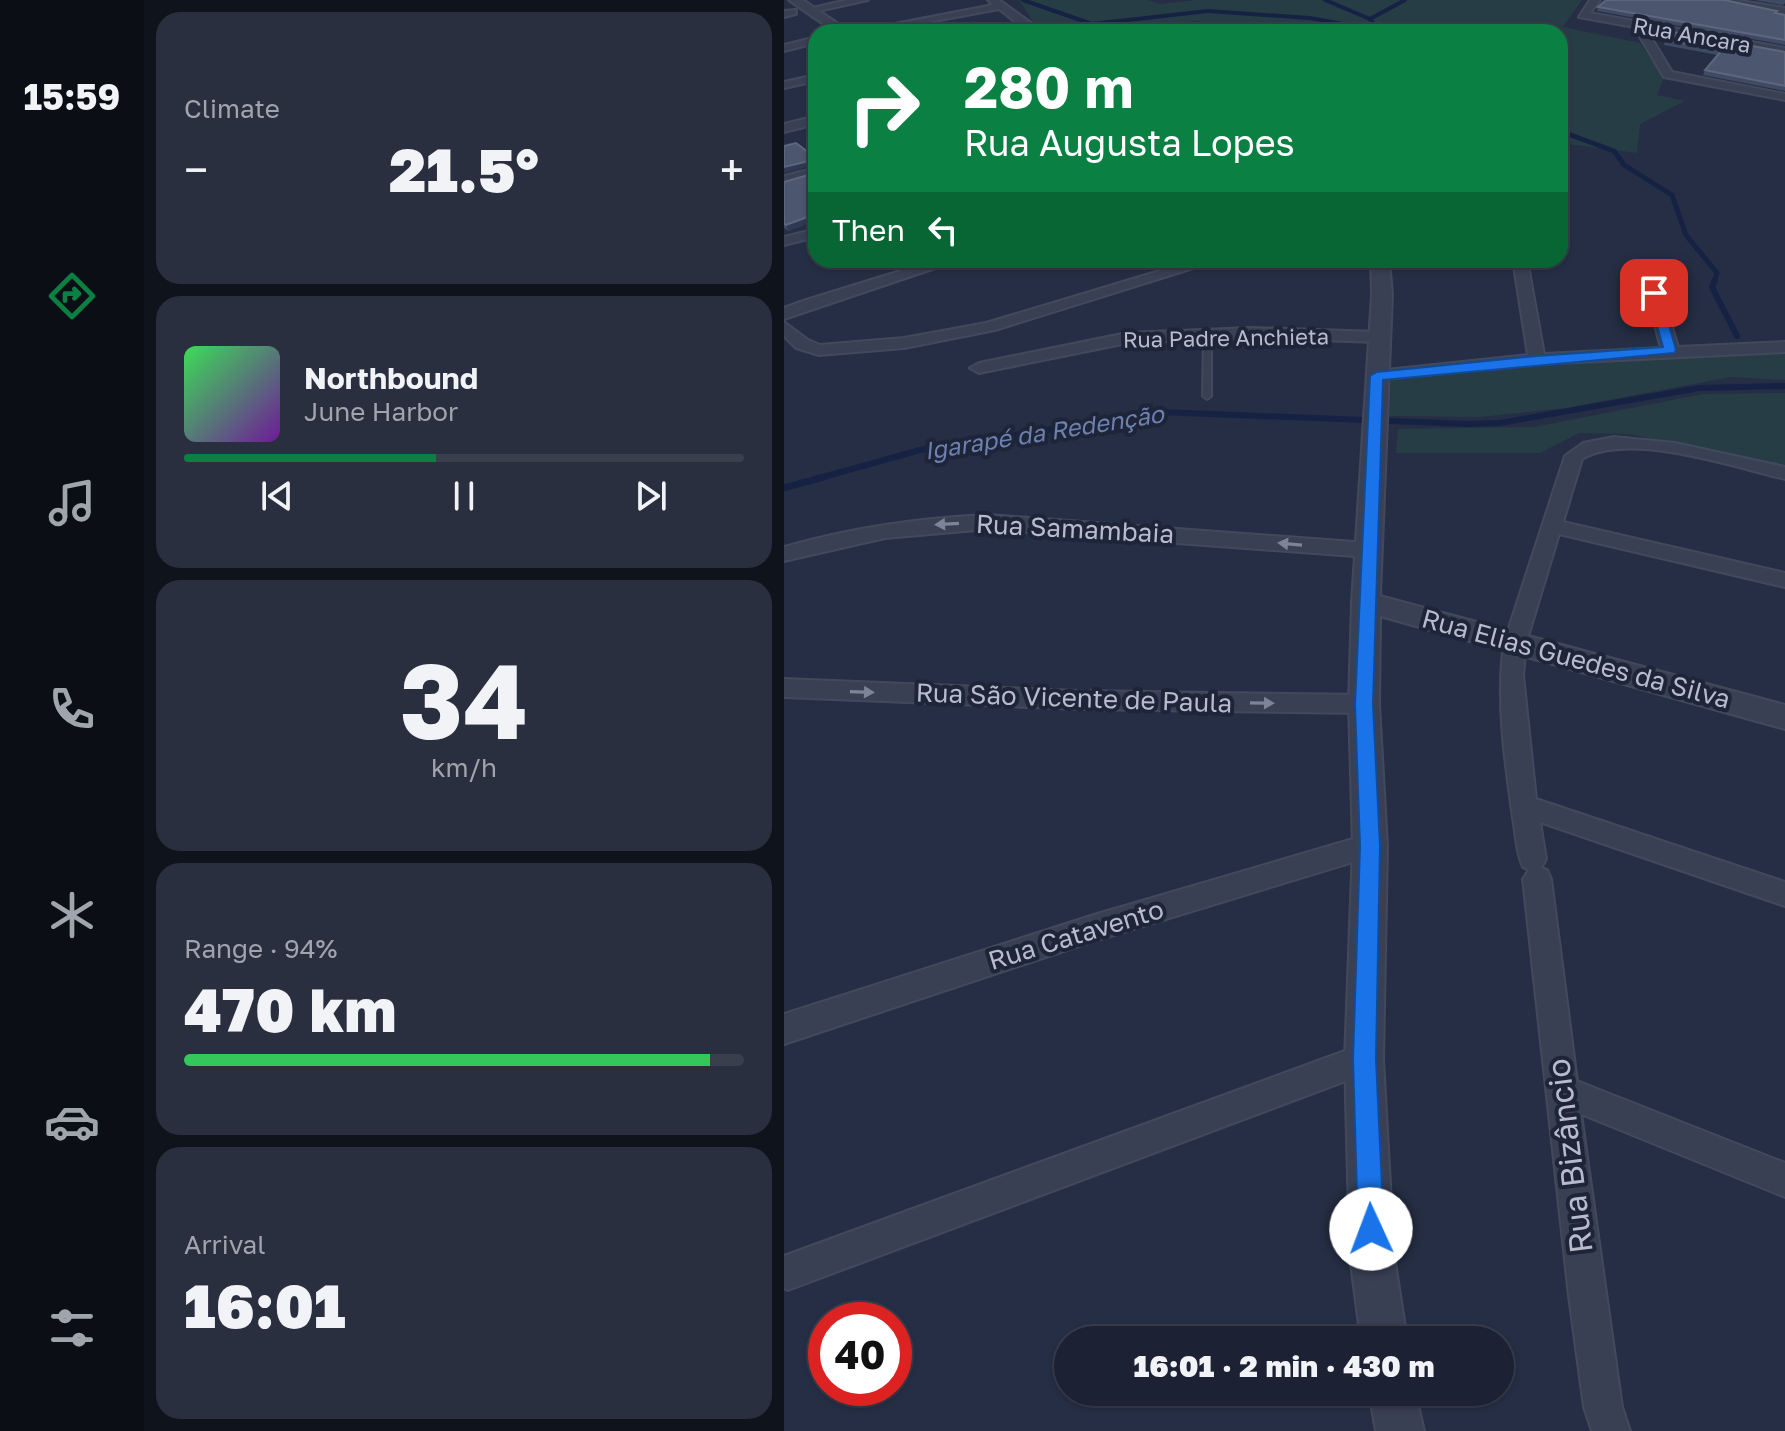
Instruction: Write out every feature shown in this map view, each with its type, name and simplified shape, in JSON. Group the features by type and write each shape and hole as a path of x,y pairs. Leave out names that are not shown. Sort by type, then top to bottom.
{"street":[{"path":"789,8 809,10 863,0"},
{"name":"Rua Ancara","path":"1595,0 1582,13 1600,19 1785,51"},
{"path":"1717,0 1785,11"},
{"path":"896,24 997,3 1024,24"},
{"path":"789,8 812,24"},
{"path":"809,10 831,24"},
{"path":"1638,25 1666,74 1785,97"},
{"path":"784,48 808,42"},
{"path":"784,85 808,80"},
{"path":"784,128 808,122"},
{"path":"784,180 808,174"},
{"path":"784,241 808,235"},
{"path":"1646,265 1670,350"},
{"path":"784,314 927,268"},
{"path":"784,327 802,344 824,350 953,335 1030,316 1186,268"},
{"path":"1380,268 1382,295 1366,602 1364,704 1370,846 1364,1059 1372,1256 1382,1326"},
{"path":"1521,268 1537,359"},
{"path":"1013,299 1030,316"},
{"name":"Rua Padre Anchieta","path":"979,368 1127,338 1207,334 1380,337"},
{"path":"1377,376 1537,359 1670,350 1785,347"},
{"name":"Rua Bizâncio","path":"1611,1431 1603,1407 1587,1296 1535,869 1524,806 1511,675 1515,643 1567,473 1574,456 1582,448 1622,441 1653,444 1785,473"},
{"name":"Rua Samambaia","path":"784,554 863,534 945,523 988,522 1368,550"},
{"path":"1553,526 1785,580"},
{"name":"Rua Elias Guedes da Silva","path":"1366,602 1785,717"},
{"name":"Rua São Vicente de Paula","path":"784,688 1079,700 1364,704"},
{"path":"1524,806 1785,894"},
{"name":"Rua Catavento","path":"784,1029 1094,928 1370,846"},
{"path":"788,1272 1364,1059"},
{"path":"1563,1091 1785,1180"},
{"path":"1395,1406 1400,1431"}],"lane":[{"path":"1207,334 1207,396"}],"shaded area":[{"path":"1019,0 1148,0 1161,4 1196,0 1582,0 1565,24 1218,24 1194,21 1189,24 1035,24"},
{"path":"1568,28 1640,43 1664,78 1657,95 1685,101 1640,124 1637,153 1568,144"},
{"path":"1785,351 1785,380 1731,377 1566,408 1479,417 1389,416 1391,380 1548,364"},
{"path":"1785,393 1785,467 1629,434 1579,433 1540,453 1396,453 1398,429 1534,427 1703,394"}],"building":[{"path":"1606,0 1724,0 1777,11 1775,13 1785,15 1785,40 1598,7"},
{"path":"1673,32 1785,52 1785,86 1705,70 1722,50 1665,40"},
{"path":"796,143 808,152 808,161 784,167 784,146"},
{"path":"808,175 808,217 786,225 784,224 784,182"}],"waterway":[{"path":"1023,0 1092,24"},
{"path":"1325,0 1370,19"},
{"path":"1370,19 1405,0"},
{"path":"1092,24 1208,11 1310,18 1342,24"},
{"path":"1370,19 1374,24"},
{"path":"1568,134 1614,151 1624,165 1672,195 1686,235 1717,273 1714,282"},
{"path":"1715,280 1712,287 1737,336"},
{"name":"Igarapé da Redenção","path":"816,479 920,450 1159,412 1500,423 1699,388 1785,386"},
{"name":"Igarapé da Redenção","path":"784,488 824,477"}],"route":[{"path":"1371,1229 1364,1059 1370,846 1364,704 1377,376 1537,359 1670,350 1654,293"}]}
